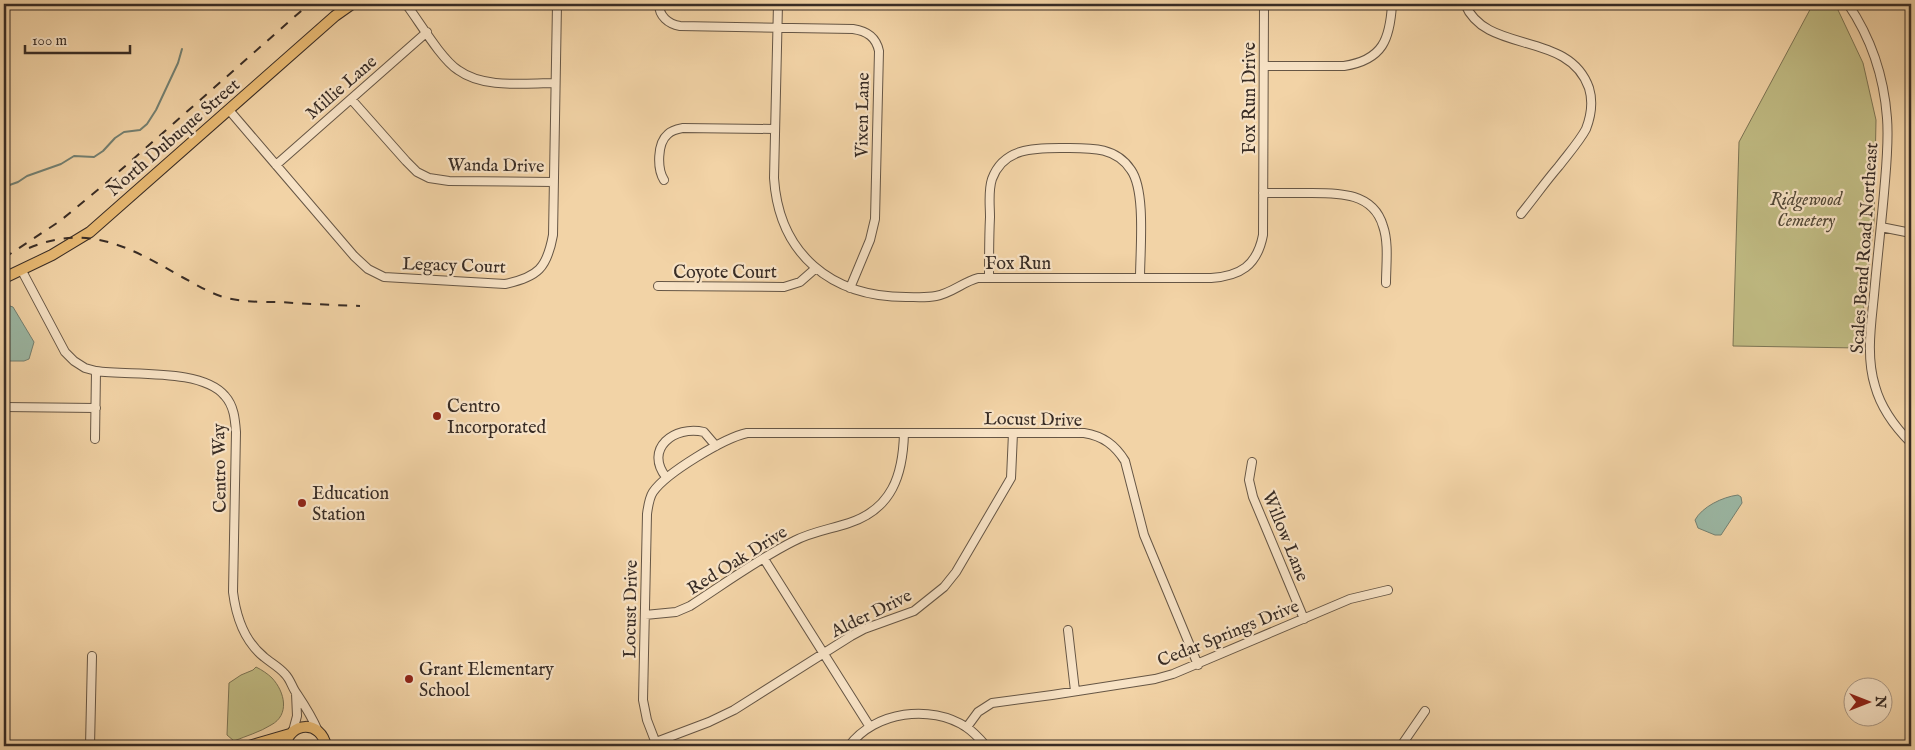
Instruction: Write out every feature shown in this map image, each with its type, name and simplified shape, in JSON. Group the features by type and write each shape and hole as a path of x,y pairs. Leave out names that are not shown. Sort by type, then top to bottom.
{"main road":[{"name":"North Dubuque Street","path":"4,278 52,255 90,232 335,16 352,4"},
{"path":"249,746 307,727 334,746"},
{"path":"285,746 291,733"}],"street":[{"path":"406,4 445,58 458,70 476,80 555,83"},
{"name":"Legacy Court","path":"229,110 354,256 368,269 384,277 505,284 519,281 532,276 544,266 553,236 557,4"},
{"name":"Vixen Lane","path":"659,4 662,15 672,25 863,31 869,34 878,45 875,219 870,240 850,288"},
{"name":"Fox Run","path":"778,4 774,128 774,178 778,206 787,232 794,243 816,268 850,288 880,296 928,297 946,293 969,280 989,278 1226,277 1243,270 1257,255 1263,235 1264,193"},
{"name":"Fox Run Drive","path":"1264,4 1264,193"},
{"path":"1264,66 1344,66 1368,59 1386,41 1392,4"},
{"path":"1465,4 1476,20 1494,31 1548,49 1568,58 1580,71 1590,91 1591,114 1585,130 1521,214"},
{"name":"Scales Bend Road Northeast","path":"1848,4 1866,34 1875,56 1886,103 1888,137 1871,333 1871,372 1884,408 1900,432 1911,443"},
{"name":"Millie Lane","path":"276,165 427,32"},
{"name":"Wanda Drive","path":"351,98 406,161 417,172 429,178 449,181 554,182"},
{"path":"664,180 660,173 660,146 670,132 683,128 774,128"},
{"path":"989,278 990,187 997,169 1008,158 1016,153 1037,148 1105,150 1120,158 1133,171 1139,188 1140,278"},
{"path":"1264,193 1348,194 1364,200 1376,212 1384,226 1386,283"},
{"path":"1881,228 1911,233"},
{"name":"Coyote Court","path":"658,286 784,287 800,282 816,268"},
{"name":"Centro Way","path":"22,271 65,352 85,368 96,371 193,378 214,386 229,401 233,410 236,432 233,592 238,620 248,638 263,656 284,673 296,693 302,699 322,739"},
{"path":"95,439 96,371"},
{"path":"4,407 96,408"},
{"path":"666,477 659,466 658,455 666,441 676,433 687,430 704,432 716,446"},
{"name":"Locust Drive","path":"656,744 643,700 647,514 652,493 666,477 729,438 747,433 1013,433 1094,435 1103,438 1118,451 1125,461 1144,535 1198,664"},
{"name":"Red Oak Drive","path":"645,615 676,612 690,606 796,539 850,523 872,512 882,502 896,482 902,462 904,433"},
{"name":"Alder Drive","path":"656,744 734,710 864,629 914,611 944,587 956,572 1011,478 1013,433"},
{"name":"Willow Lane","path":"1252,462 1249,480 1253,497 1304,619"},
{"path":"764,559 870,727"},
{"name":"Cedar Springs Drive","path":"968,727 978,712 992,703 1155,679 1173,674 1350,599 1388,590"},
{"path":"1068,630 1075,691"},
{"path":"90,746 92,656"},
{"path":"291,733 296,716 296,693"},
{"path":"1401,746 1425,711"},
{"path":"849,746 870,727 895,716 915,714 948,718 968,727 986,746"}],"green space":[{"name":"Ridgewood Cemetery","path":"1813,4 1833,4 1838,10 1863,63 1876,120 1874,221 1859,348 1733,346 1739,142"},
{"path":"256,667 269,675 280,690 284,703 283,709 277,721 271,725 234,741 227,735 229,683"}],"shaded area":[{"path":"4,304 13,307 34,342 29,359 24,361 4,361"},
{"path":"1738,495 1741,497 1742,503 1721,535 1715,535 1698,528 1695,520 1702,511 1719,500"}],"waterway":[{"path":"4,187 18,182 27,176 61,164 74,156 94,157 124,132 140,130 147,124 156,110 178,63 182,49"}],"railway":[{"path":"4,258 60,221 106,183 309,4"},
{"path":"29,248 51,241 71,238 109,242 127,248 204,289 227,298 254,302 360,306"}],"place":[{"name":"Centro Incorporated","path":"437,416"},
{"name":"Education Station","path":"302,503"},
{"name":"Grant Elementary School","path":"409,679"}]}
